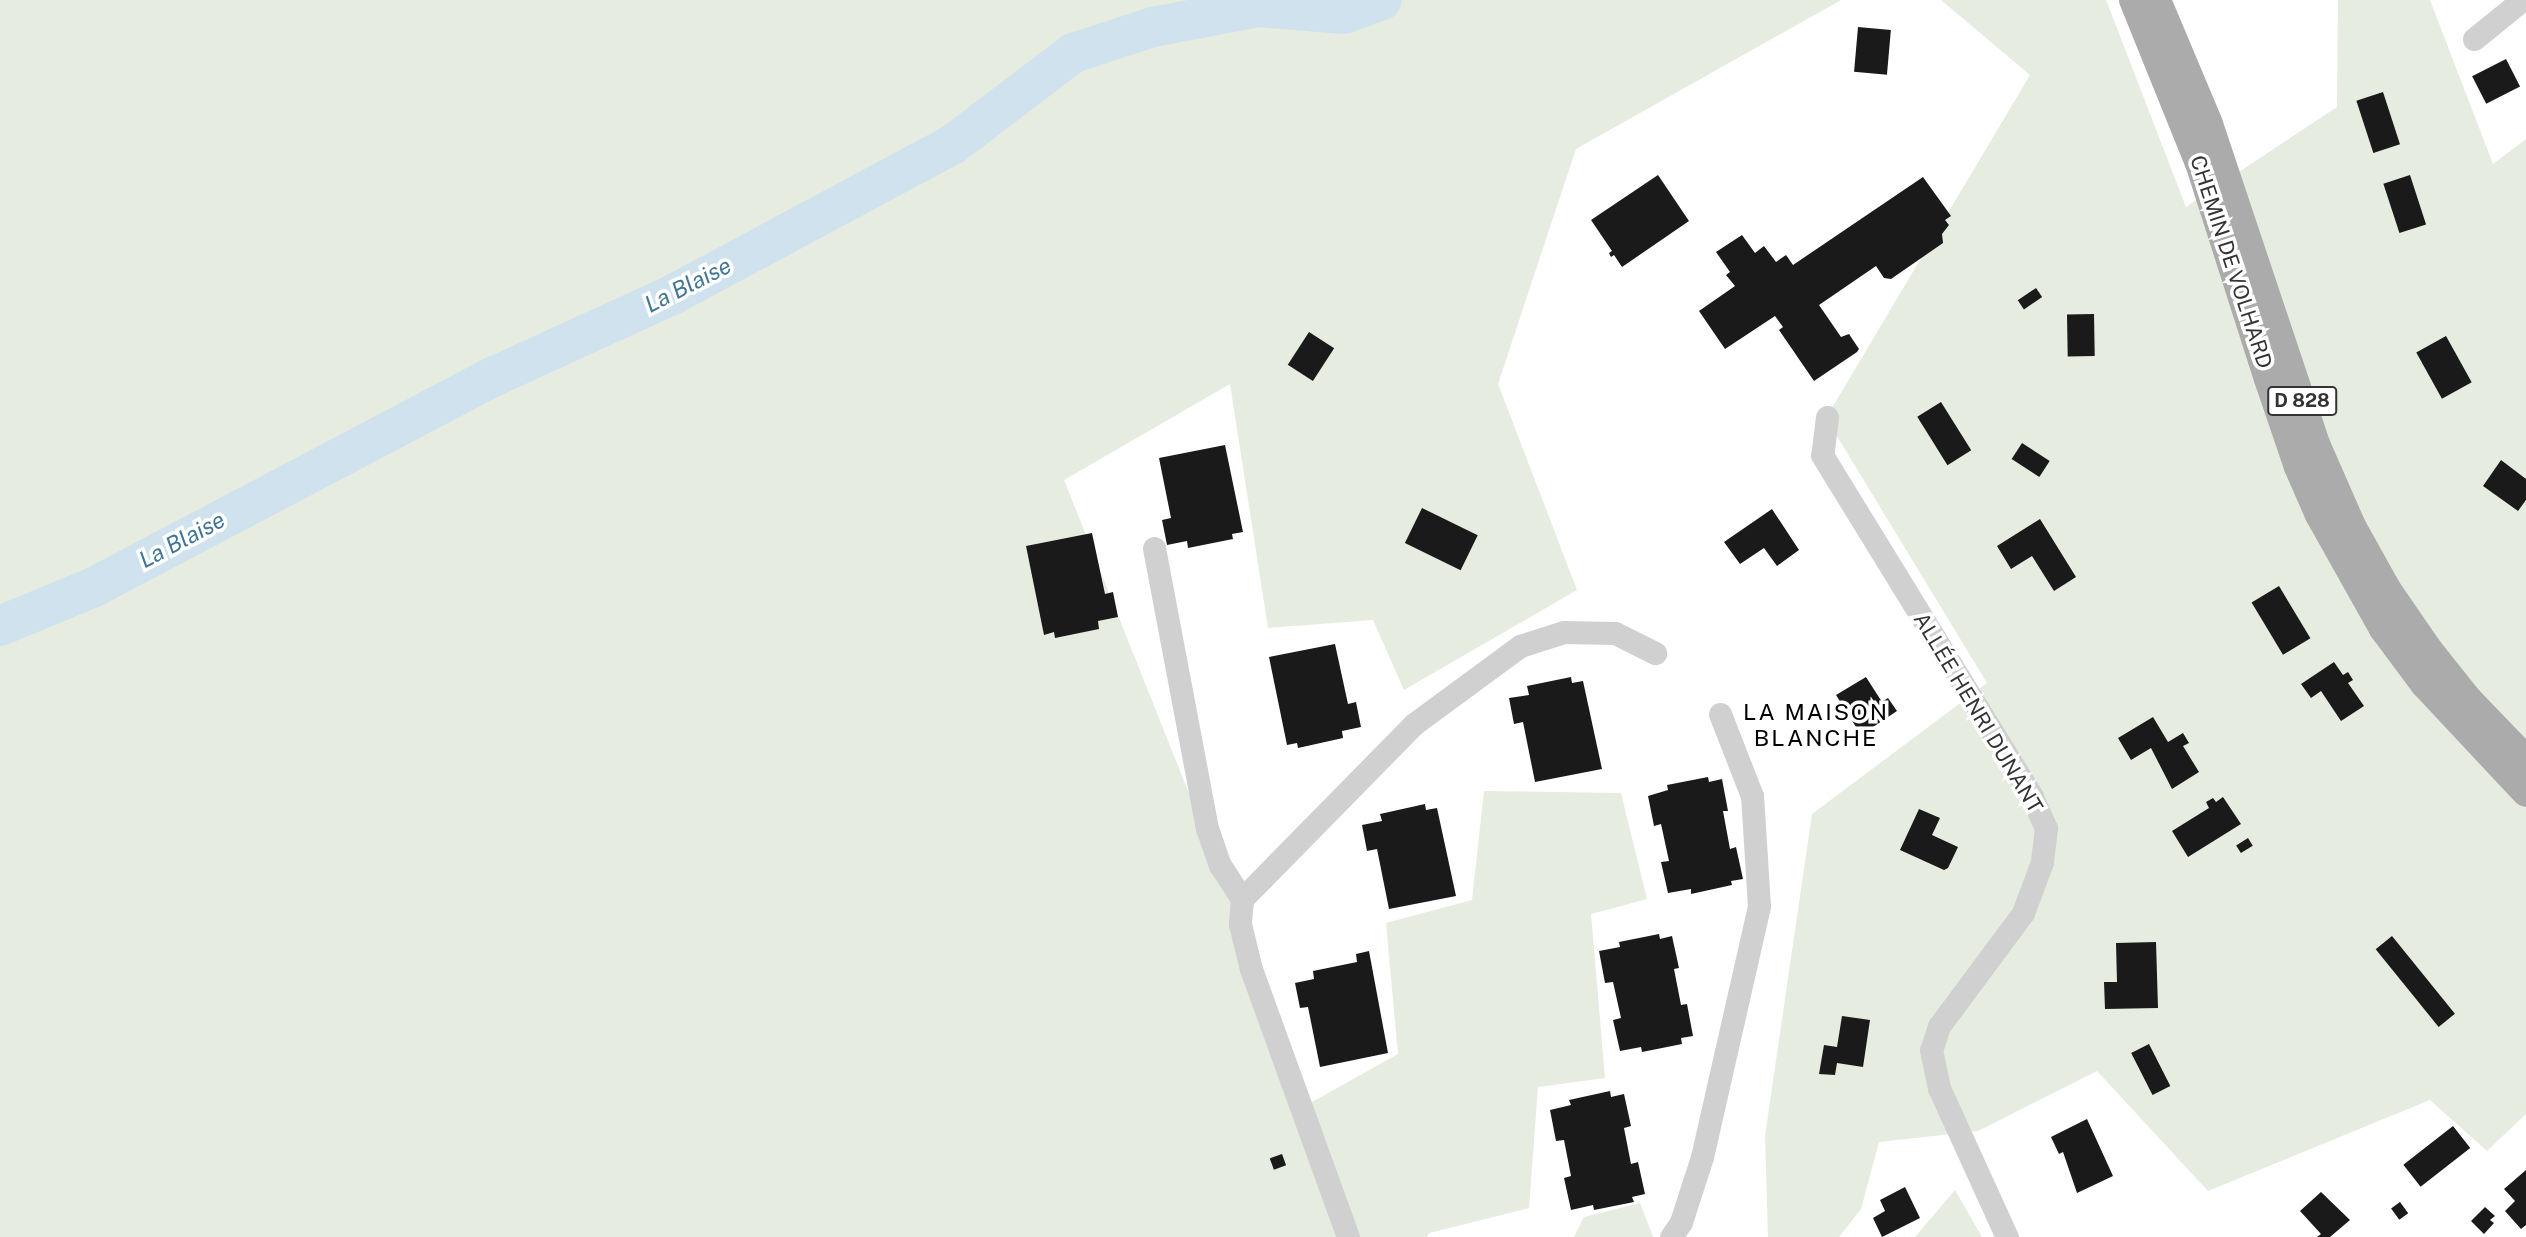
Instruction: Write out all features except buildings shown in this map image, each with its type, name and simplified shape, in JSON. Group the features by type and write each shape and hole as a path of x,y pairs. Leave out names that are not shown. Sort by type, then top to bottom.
{"main road":[{"name":"CHEMIN DE VOLHARD","path":"2133,0 2199,163 2298,467 2319,514 2383,629 2424,684 2526,793"},
{"name":"CHEMIN DE VOLHARD","path":"2157,0 2208,124 2316,444 2352,526 2387,589 2429,650 2468,699 2526,759"}],"street":[{"path":"2474,38 2522,0"},
{"name":"ALLÉE HENRI DUNANT","path":"1826,417 1822,455 2032,797 2046,828 2042,862 2023,913 1939,1026 1931,1050 1939,1088 2007,1237"},
{"path":"1154,548 1207,828 1220,865 1242,899 1240,924 1251,970 1348,1237"},
{"path":"1242,899 1414,724 1520,646 1564,632 1615,633 1655,653"},
{"path":"1671,1237 1681,1222 1702,1157 1759,906 1752,796 1720,714"}],"shaded area":[{"path":"0,0 1841,0 1576,149 1498,384 1577,590 1404,690 1373,620 1268,628 1230,384 1064,480 1312,1102 1398,1054 1386,923 1472,900 1484,791 1621,793 1647,899 1591,914 1605,1078 1538,1087 1529,1208 1429,1233 1427,1237 0,1237"},
{"path":"1941,0 2106,0 2186,207 2337,107 2338,0 2430,0 2493,164 2526,139 2526,1114 2487,1151 2430,1100 2208,1191 2097,1071 1978,1131 1879,1142 1861,1209 1839,1237 1768,1237 1765,1136 1812,814 1987,683 1826,418 2030,75"},
{"path":"1955,1190 1982,1237 1915,1237"},
{"path":"1640,1203 1653,1237 1574,1237 1584,1217"}],"waterway":[{"name":"La Blaise","path":"0,626 94,587 495,376 672,295 952,145 1073,53 1153,27 1259,7 1344,14 1382,0"}],"district":[{"name":"LA MAISON BLANCHE","path":"1816,725"}]}
